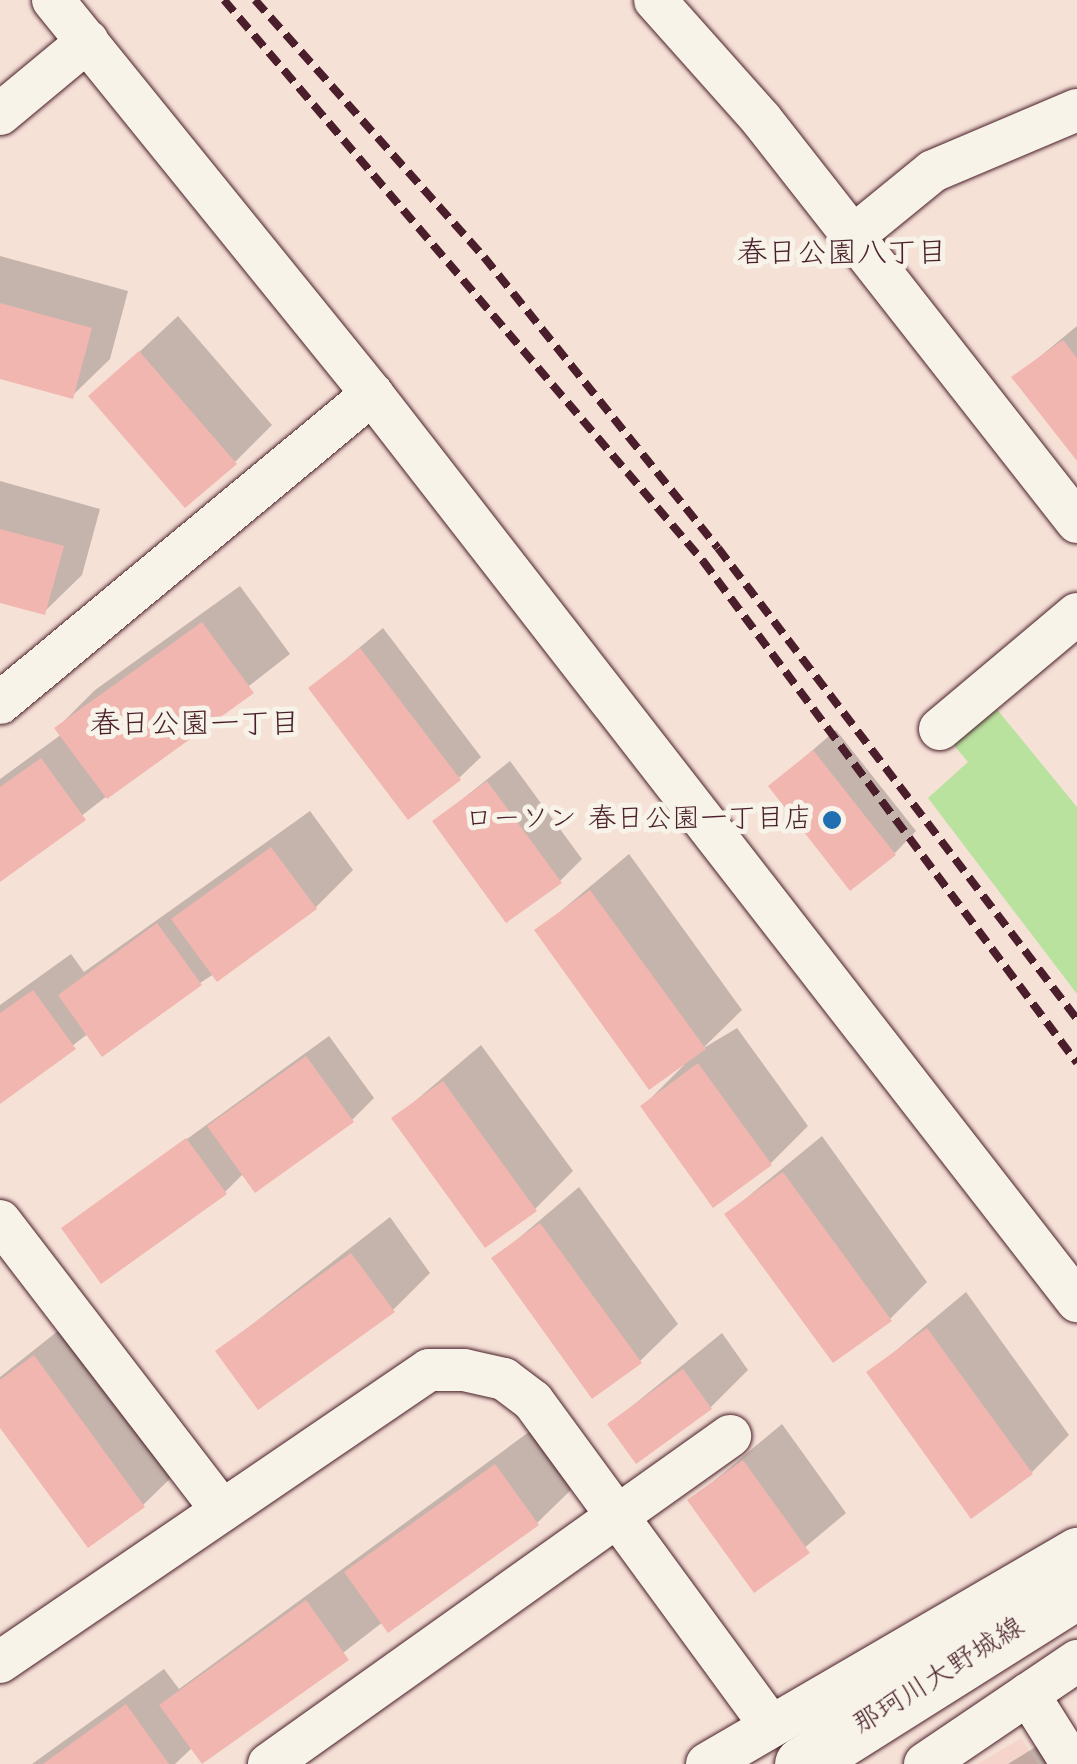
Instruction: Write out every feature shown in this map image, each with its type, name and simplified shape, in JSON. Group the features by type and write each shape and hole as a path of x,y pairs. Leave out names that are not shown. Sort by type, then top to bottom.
{"main road":[{"name":"那珂川大野城線","path":"785,1744 860,1728 1077,1591"}],"street":[{"path":"52,0 372,394 1077,1300"},
{"path":"655,0 852,237 1077,522"},
{"path":"0,114 88,41"},
{"path":"852,237 933,171 1077,110"},
{"path":"0,704 372,394"},
{"path":"940,729 1077,614"},
{"path":"0,1221 222,1510"},
{"path":"0,1662 429,1370 464,1370 504,1380 533,1401 785,1744"},
{"path":"269,1764 612,1513 730,1436"},
{"path":"707,1764 785,1744 1077,1549"},
{"path":"925,1764 1077,1661"},
{"path":"1028,1694 1072,1764"}],"shaded area":[{"path":"1021,1738 1038,1764 978,1764"}],"green space":[{"path":"991,702 1077,807 1077,994 928,798 968,762 947,737"}],"building":[{"path":"0,303 92,328 73,399 0,379"},
{"path":"1063,340 1077,358 1077,461 1011,377"},
{"path":"139,351 237,464 185,508 88,396"},
{"path":"0,529 64,546 45,615 0,603"},
{"path":"202,622 254,693 107,799 54,728"},
{"path":"360,648 461,780 408,820 308,688"},
{"name":"ローソン 春日公園一丁目店","path":"813,750 896,855 850,891 768,786"},
{"path":"41,758 86,820 0,882 0,787"},
{"path":"487,781 562,883 506,923 432,821"},
{"path":"271,847 317,909 217,982 171,919"},
{"path":"590,890 706,1049 649,1090 534,930"},
{"path":"157,923 202,985 102,1057 58,995"},
{"path":"33,990 76,1049 0,1104 0,1013"},
{"path":"306,1056 354,1122 255,1193 207,1126"},
{"path":"698,1063 772,1165 713,1208 640,1106"},
{"path":"443,1081 537,1211 485,1248 391,1118"},
{"path":"186,1138 227,1194 101,1284 61,1228"},
{"path":"783,1172 892,1321 833,1363 724,1214"},
{"path":"540,1223 642,1363 592,1399 491,1258"},
{"path":"351,1253 395,1312 258,1410 215,1351"},
{"path":"927,1328 1033,1474 971,1519 866,1372"},
{"path":"34,1355 145,1507 88,1548 0,1428 0,1380"},
{"path":"683,1369 712,1409 636,1464 607,1424"},
{"path":"743,1460 810,1553 754,1593 687,1500"},
{"path":"495,1464 539,1525 388,1633 344,1572"},
{"path":"306,1600 349,1660 202,1764 159,1705"},
{"path":"126,1704 169,1764 43,1764"}],"railway":[{"path":"224,0 703,561 1077,1063"},
{"path":"255,0 484,257 718,548 1077,1019"}],"place":[{"name":"ローソン 春日公園一丁目店","path":"832,820"}],"district":[{"name":"春日公園八丁目","path":"842,254"},
{"name":"春日公園一丁目","path":"195,725"}]}
